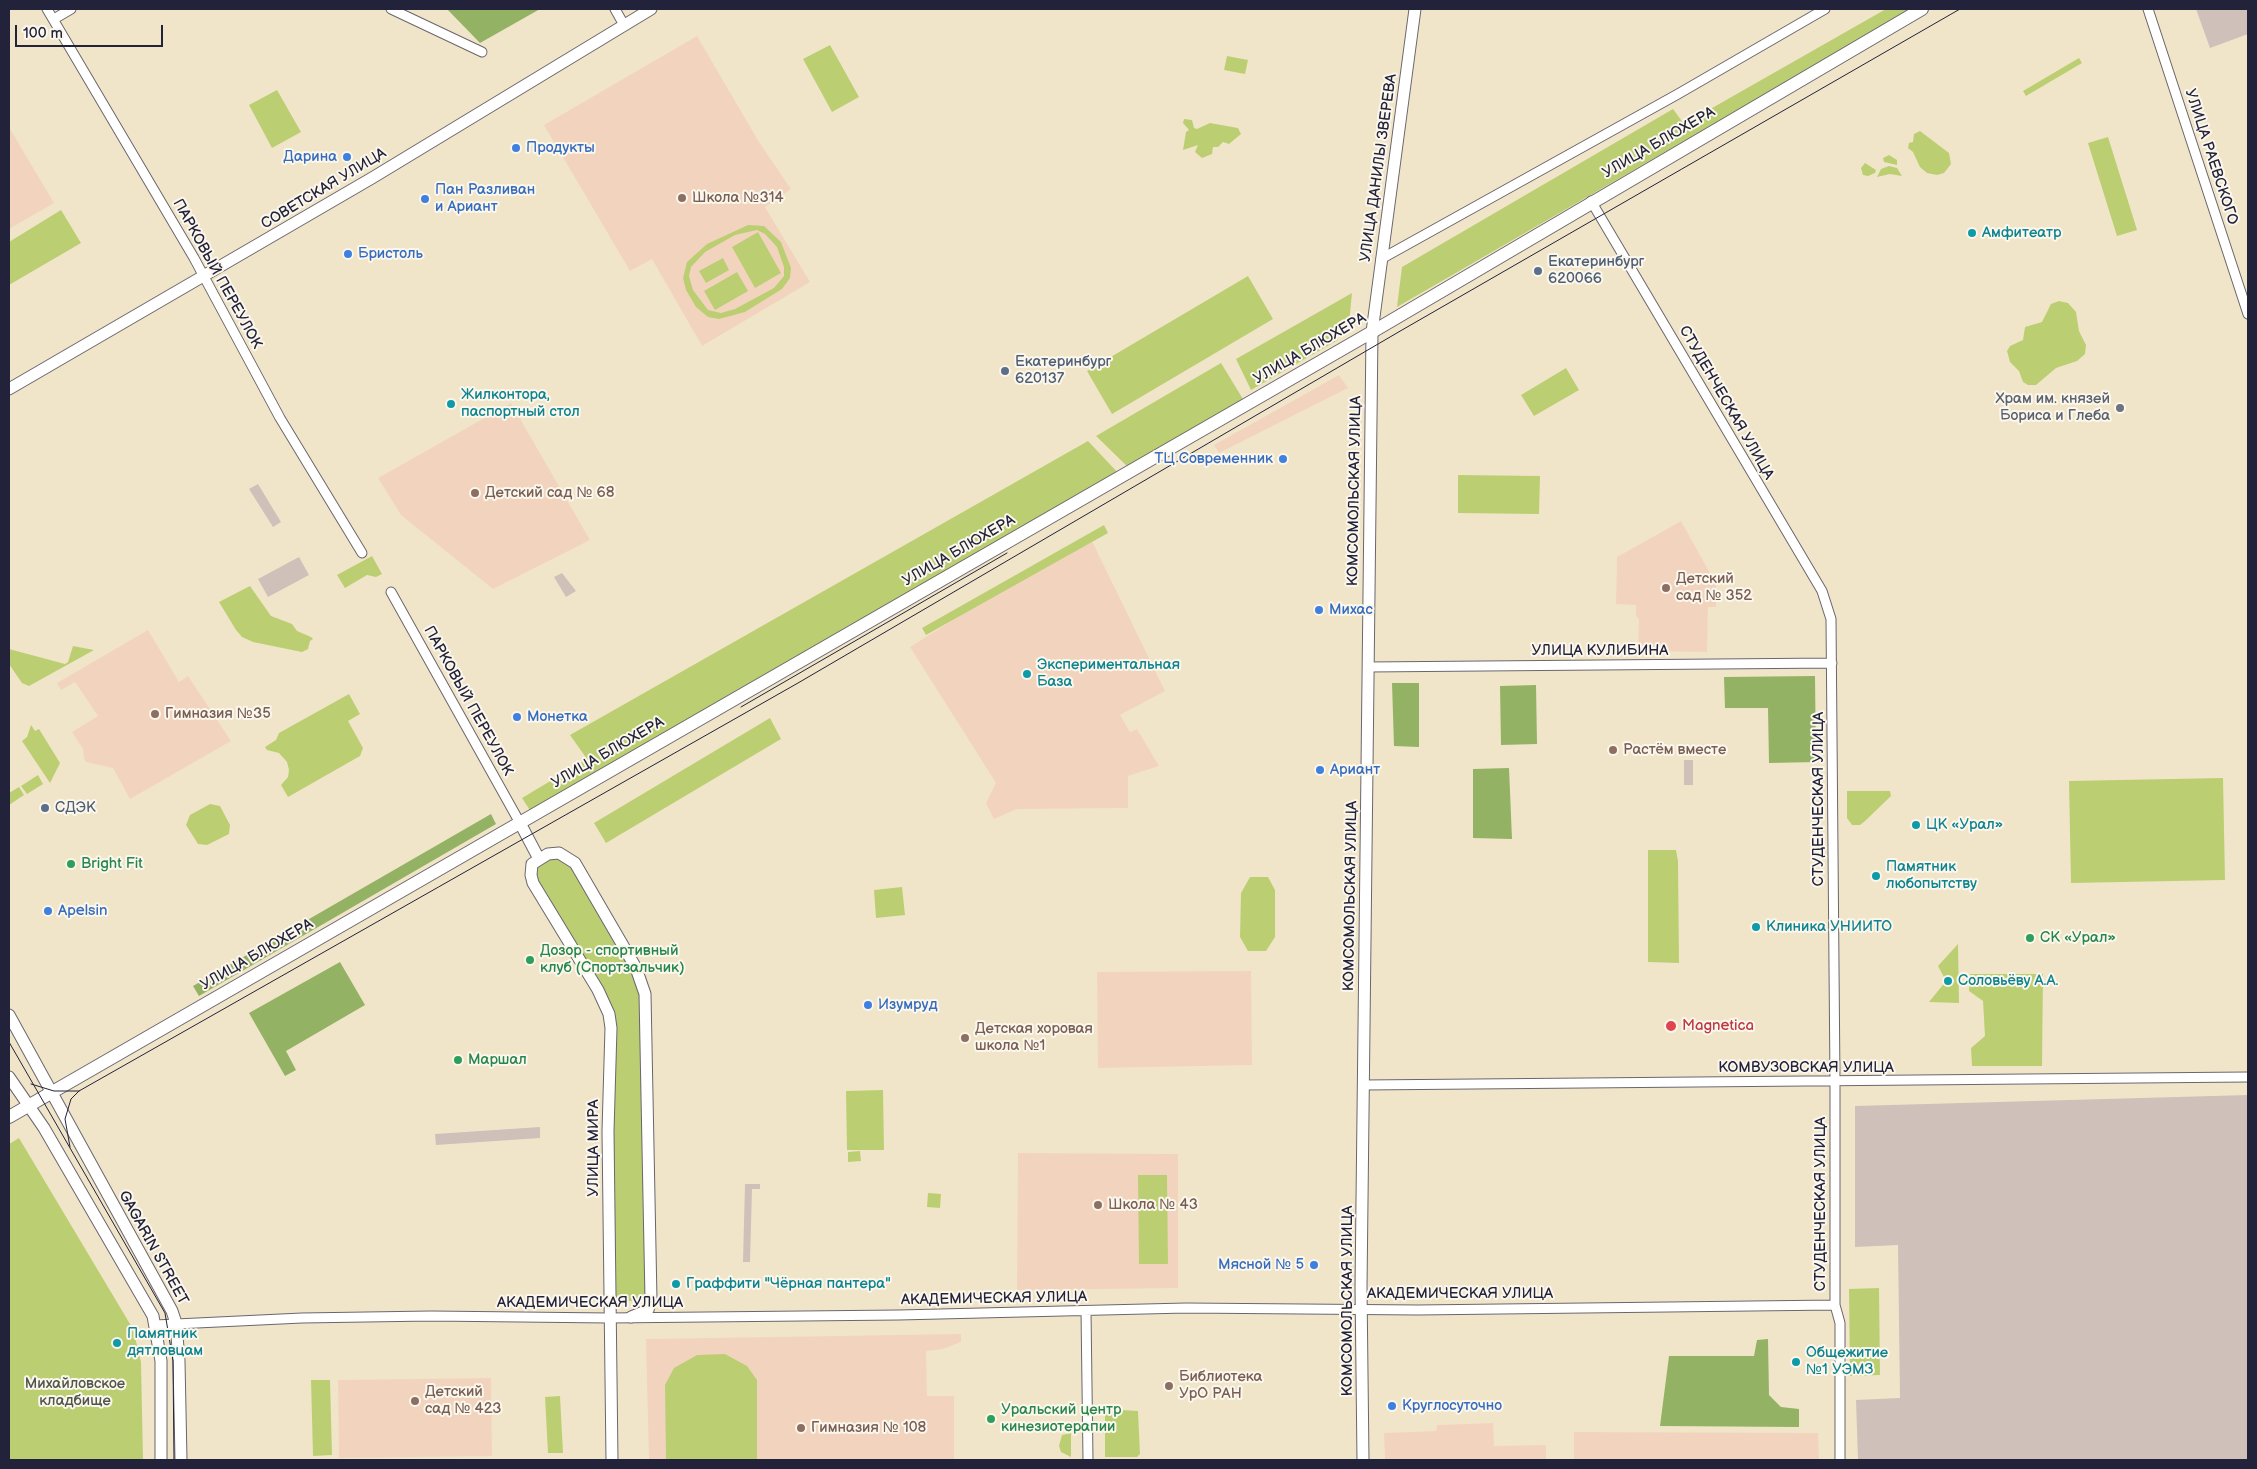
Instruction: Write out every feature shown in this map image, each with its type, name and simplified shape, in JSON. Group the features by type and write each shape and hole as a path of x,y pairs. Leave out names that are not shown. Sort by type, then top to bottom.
{"main road":[{"name":"СОВЕТСКАЯ УЛИЦА","path":"9,389 465,123 651,9"},
{"name":"УЛИЦА ДАНИЛЫ ЗВЕРЕВА","path":"1372,332 1415,9"},
{"name":"УЛИЦА БЛЮХЕРА","path":"9,1117 1372,332 1591,201 1922,9"},
{"name":"КОМСОМОЛЬСКАЯ УЛИЦА","path":"1363,1460 1362,1308 1372,332"},
{"path":"520,823 539,859 548,854 559,853 574,863 636,968 645,994 651,1300 648,1310 631,1317"},
{"name":"УЛИЦА МИРА","path":"539,859 532,864 531,875 533,883 598,990 609,1014 609,1318 612,1460"},
{"name":"GAGARIN STREET","path":"9,1015 166,1300 176,1323 179,1360 181,1460"},
{"path":"9,1077 48,1135 149,1307 155,1325 161,1361 161,1460"}],"street":[{"name":"ПАРКОВЫЙ ПЕРЕУЛОК","path":"47,9 204,276 280,418 362,553"},
{"path":"54,19 71,9"},
{"path":"391,9 482,52"},
{"path":"615,9 624,25"},
{"path":"1382,259 1678,94 1825,9"},
{"name":"УЛИЦА РАЕВСКОГО","path":"2148,9 2248,314"},
{"name":"СТУДЕНЧЕСКАЯ УЛИЦА","path":"1591,201 1696,377 1749,472 1822,592 1831,619 1835,1305 1840,1323 1840,1460"},
{"name":"ПАРКОВЫЙ ПЕРЕУЛОК","path":"391,592 520,823"},
{"name":"УЛИЦА КУЛИБИНА","path":"1368,667 1832,663"},
{"name":"КОМВУЗОВСКАЯ УЛИЦА","path":"1364,1085 2248,1077"},
{"name":"АКАДЕМИЧЕСКАЯ УЛИЦА","path":"155,1325 229,1321 431,1316 609,1318 1186,1308 1362,1308 1418,1310 1835,1305"},
{"path":"1086,1311 1088,1460"}],"shaded area":[{"path":"2196,9 2248,9 2248,34 2210,48"},
{"name":"Школа №314","path":"697,36 759,142 791,189 765,207 810,282 702,346 652,259 630,271 544,125"},
{"path":"9,127 54,203 9,229"},
{"path":"1339,375 1348,388 1219,453 1214,445"},
{"name":"Детский сад № 68","path":"511,403 590,540 493,589 401,515 378,478"},
{"path":"258,484 281,522 273,527 249,489"},
{"name":"Детский сад № 352","path":"1681,521 1716,584 1716,607 1708,607 1707,652 1638,651 1639,619 1636,616 1636,605 1616,604 1617,557"},
{"path":"1089,535 1165,691 1120,715 1130,732 1137,729 1159,766 1128,776 1128,808 1017,809 994,819 986,803 996,783 910,647"},
{"path":"299,557 309,575 268,597 258,579"},
{"path":"562,573 576,591 566,597 554,577"},
{"name":"Гимназия №35","path":"148,630 179,682 188,676 231,741 130,799 113,768 86,762 83,749 72,732 98,716 75,682 61,690 57,683"},
{"path":"1684,760 1693,760 1693,785 1684,785"},
{"path":"1251,971 1252,1065 1098,1068 1097,972"},
{"path":"2248,1095 2248,1460 1858,1460 1856,1400 1900,1398 1898,1245 1855,1247 1855,1106"},
{"path":"540,1127 540,1138 436,1145 435,1134"},
{"name":"Школа № 43","path":"1018,1153 1178,1154 1178,1288 1017,1290"},
{"path":"745,1184 760,1184 760,1189 752,1189 750,1262 743,1262"},
{"name":"Гимназия № 108","path":"961,1334 961,1342 943,1349 926,1351 927,1396 954,1396 954,1460 649,1460 646,1339"},
{"name":"Детский сад № 423","path":"491,1378 492,1456 339,1458 338,1380"},
{"path":"1493,1423 1494,1446 1546,1445 1546,1460 1385,1460 1384,1433 1436,1431 1437,1425"},
{"path":"1574,1432 1818,1433 1819,1460 1574,1460"}],"green space":[{"path":"447,9 540,9 480,43"},
{"path":"1886,9 1912,9 1397,307 1402,267 1673,109 1684,124"},
{"path":"830,45 859,97 832,112 803,59"},
{"path":"1227,56 1248,60 1245,74 1224,70"},
{"path":"2079,58 2082,63 2026,96 2023,91"},
{"path":"277,90 301,132 272,148 249,105"},
{"path":"1184,119 1192,120 1194,128 1197,129 1210,123 1238,128 1241,134 1229,144 1223,142 1218,147 1213,147 1212,154 1202,158 1195,152 1198,145 1183,150 1186,132 1189,130 1183,123"},
{"path":"1920,131 1949,153 1951,164 1944,173 1937,175 1927,173 1920,167 1913,152 1908,148 1909,143 1913,142 1914,134"},
{"path":"2108,137 2137,230 2117,236 2088,143"},
{"path":"1889,155 1897,160 1897,165 1884,162 1883,158"},
{"path":"1865,163 1876,170 1875,173 1868,176 1863,175 1861,168"},
{"path":"1889,166 1897,168 1902,176 1890,174 1877,177 1881,169"},
{"path":"61,210 81,243 9,285 9,242"},
{"path":"748,225 764,226 781,242 791,268 790,278 782,289 745,312 719,319 708,317 696,307 686,290 683,278 687,262 707,244","holes":["757,230 765,234 777,247 784,267 784,276 774,288 735,309 721,313 708,310 693,290 689,276 691,267 705,252 735,235"]},
{"path":"758,232 781,273 755,288 732,247"},
{"path":"723,258 729,270 706,283 699,271"},
{"path":"737,272 748,291 715,310 704,291"},
{"path":"1248,276 1273,319 1112,414 1087,371"},
{"path":"1352,293 1349,324 1334,332 1338,340 1251,390 1236,359"},
{"path":"2059,301 2068,303 2076,312 2079,331 2086,345 2085,354 2077,361 2056,368 2036,385 2028,385 2023,382 2019,371 2010,362 2007,351 2010,346 2023,340 2025,327 2042,322 2051,304"},
{"path":"1221,363 1246,404 1131,470 1096,436"},
{"path":"1566,368 1579,390 1534,416 1521,395"},
{"path":"1088,441 1121,476 533,815 522,798 587,759 570,735"},
{"path":"1458,475 1540,476 1539,514 1458,513"},
{"path":"1104,525 1108,533 926,635 922,628"},
{"path":"372,556 382,574 376,577 367,575 345,588 337,575"},
{"path":"250,586 271,616 292,624 297,631 313,639 310,641 308,649 302,652 253,642 242,637 219,602"},
{"path":"73,646 94,650 29,686 22,683 9,664 9,649 65,664 68,662"},
{"path":"1815,676 1816,762 1769,763 1768,708 1725,708 1724,677"},
{"path":"1392,683 1419,683 1419,747 1394,746"},
{"path":"1536,685 1537,744 1501,745 1500,686"},
{"path":"349,694 360,714 348,721 363,748 360,756 288,797 281,785 288,777 287,762 279,753 267,750 265,747 276,740 279,733"},
{"path":"770,718 781,739 606,843 594,823"},
{"path":"31,725 35,731 39,729 60,763 50,783 22,741 27,737"},
{"path":"1509,768 1512,839 1473,838 1473,769"},
{"path":"38,775 43,784 27,794 21,786"},
{"path":"2223,778 2225,880 2071,883 2069,781"},
{"path":"19,787 24,795 9,805 9,793"},
{"path":"1847,791 1890,791 1891,796 1860,825 1852,825 1847,818"},
{"path":"210,804 220,806 230,825 229,834 207,845 198,844 186,825 190,815"},
{"path":"491,814 496,824 199,996 193,986"},
{"path":"1648,850 1676,850 1678,861 1679,963 1648,962"},
{"path":"567,856 641,979 651,1296 642,1301 610,1301 609,1014 533,883 539,859"},
{"path":"1250,877 1268,877 1275,890 1275,937 1266,951 1248,951 1240,937 1241,893"},
{"path":"902,887 905,915 876,918 874,890"},
{"path":"1958,944 1959,1003 1929,1002 1946,981 1938,966"},
{"path":"340,962 365,1005 286,1051 296,1070 285,1076 249,1013"},
{"path":"1970,974 2043,974 2042,1066 1972,1066 1971,1048 1985,1036 1983,1001 1969,991"},
{"path":"883,1090 884,1150 847,1150 846,1091"},
{"name":"Михайловское кладбище","path":"19,1138 133,1329 141,1362 143,1460 9,1460 9,1144"},
{"path":"860,1151 861,1161 848,1162 848,1152"},
{"path":"1138,1175 1167,1175 1168,1264 1139,1264"},
{"path":"928,1193 941,1194 940,1208 927,1207"},
{"path":"1879,1288 1880,1375 1850,1376 1849,1289"},
{"path":"1768,1339 1769,1395 1781,1407 1799,1409 1799,1427 1660,1426 1669,1356 1754,1356 1757,1340"},
{"path":"725,1354 747,1366 757,1380 757,1460 666,1460 665,1385 674,1368 697,1355"},
{"path":"311,1380 330,1380 332,1455 313,1456"},
{"path":"560,1396 563,1453 548,1453 545,1397"},
{"path":"1105,1409 1138,1411 1140,1454 1137,1457 1105,1457"},
{"path":"1071,1433 1071,1457 1061,1452 1059,1446 1062,1435"}],"tram line":[{"path":"70,1147 65,1119 71,1099 79,1091 798,683 1402,330 1960,9"},
{"path":"741,707 1007,553"},
{"path":"9,1042 165,1313 173,1361 174,1460"},
{"path":"31,1084 54,1091 79,1091"}],"place":[{"name":"Продукты","path":"516,148"},
{"name":"Дарина","path":"347,157"},
{"name":"Школа №314","path":"682,198"},
{"name":"Пан Разливан и Ариант","path":"425,199"},
{"name":"Амфитеатр","path":"1972,233"},
{"name":"Бристоль","path":"348,254"},
{"name":"Екатеринбург 620066","path":"1538,271"},
{"name":"Екатеринбург 620137","path":"1005,371"},
{"name":"Жилконтора, паспортный стол","path":"451,404"},
{"name":"Храм им. князей Бориса и Глеба","path":"2120,408"},
{"name":"ТЦ Современник","path":"1283,459"},
{"name":"Детский сад № 68","path":"475,493"},
{"name":"Детский сад № 352","path":"1666,588"},
{"name":"Михас","path":"1319,610"},
{"name":"Экспериментальная База","path":"1027,674"},
{"name":"Гимназия №35","path":"155,714"},
{"name":"Монетка","path":"517,717"},
{"name":"Растём вместе","path":"1613,750"},
{"name":"Ариант","path":"1320,770"},
{"name":"СДЭК","path":"45,808"},
{"name":"ЦК «Урал»","path":"1916,825"},
{"name":"Bright Fit","path":"71,864"},
{"name":"Памятник любопытству","path":"1876,876"},
{"name":"Apelsin","path":"48,911"},
{"name":"Клиника УНИИТО","path":"1756,927"},
{"name":"СК «Урал»","path":"2030,938"},
{"name":"Дозор - спортивный клуб (Спортзальчик)","path":"530,960"},
{"name":"Соловьёву А.А.","path":"1948,981"},
{"name":"Изумруд","path":"868,1005"},
{"name":"Magnetica","path":"1671,1026"},
{"name":"Детская хоровая школа №1","path":"965,1038"},
{"name":"Маршал","path":"458,1060"},
{"name":"Школа № 43","path":"1098,1205"},
{"name":"Мясной № 5","path":"1314,1265"},
{"name":"Граффити \"Чёрная пантера\"","path":"676,1284"},
{"name":"Памятник дятловцам","path":"117,1343"},
{"name":"Общежитие №1 УЭМЗ","path":"1796,1362"},
{"name":"Библиотека УрО РАН","path":"1169,1386"},
{"name":"Детский сад № 423","path":"415,1401"},
{"name":"Круглосуточно","path":"1392,1406"},
{"name":"Уральский центр кинезиотерапии","path":"991,1419"},
{"name":"Гимназия № 108","path":"801,1428"}]}
